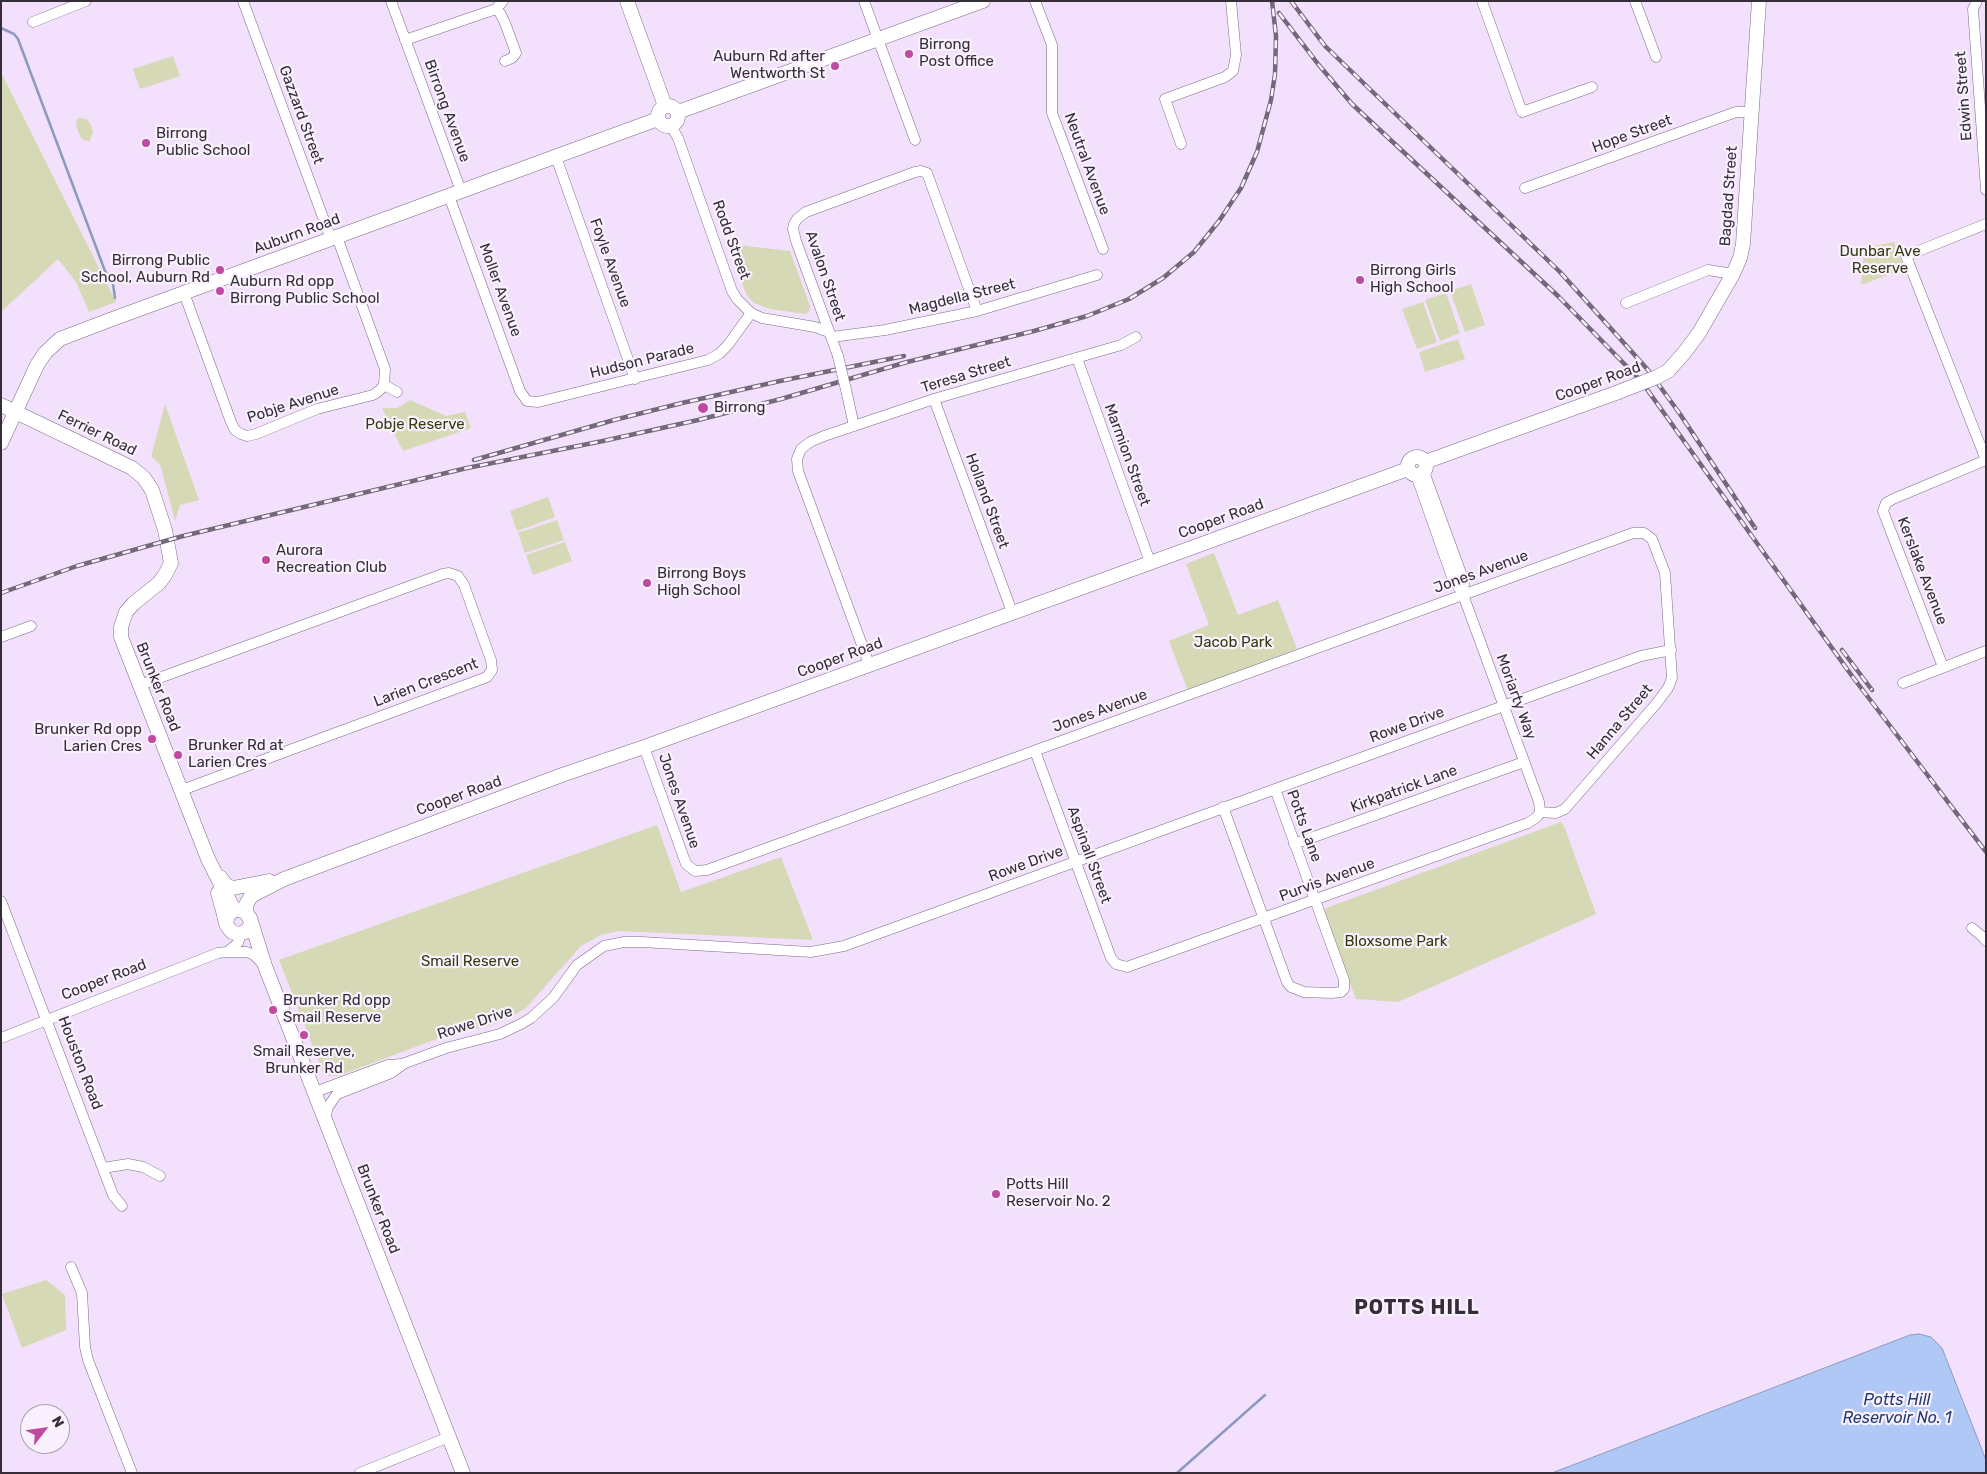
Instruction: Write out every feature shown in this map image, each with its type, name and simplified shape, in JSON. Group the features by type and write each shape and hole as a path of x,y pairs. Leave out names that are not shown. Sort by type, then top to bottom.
{"main road":[{"path":"627,1 665,106"},
{"path":"678,112 983,1"},
{"name":"Bagdad Street","path":"1668,370 1700,333 1733,274 1743,244 1759,1"},
{"path":"665,106 671,106 678,112 678,119 664,122 660,110 665,106"},
{"name":"Auburn Road","path":"1,443 37,365 52,345 71,334 556,157 664,122"},
{"name":"Cooper Road","path":"284,879 468,809 644,747 1150,562 1418,470 1657,377 1668,370"},
{"name":"Ferrier Road","path":"1,405 119,461 139,473 152,490 158,504 170,552 169,568"},
{"name":"Brunker Road","path":"169,568 159,583 129,608 122,622 121,638 182,790 235,930 263,962"},
{"path":"208,859 229,888 284,879"},
{"name":"Brunker Road","path":"208,859 242,912 263,962 464,1473"},
{"path":"242,912 250,927 235,930 228,915 242,912 251,896 284,879"}],"street":[{"path":"33,22 86,1"},
{"name":"Gazzard Street","path":"243,1 334,238"},
{"name":"Birrong Avenue","path":"391,1 406,40 455,194"},
{"path":"864,1 915,140"},
{"name":"Neutral Avenue","path":"1035,1 1052,45 1052,113 1103,249"},
{"path":"1181,144 1165,99 1219,80 1233,71 1236,55 1231,1"},
{"path":"1482,1 1522,112 1592,87"},
{"path":"1635,1 1656,57"},
{"name":"Edwin Street","path":"1977,1 1973,9 1986,190"},
{"path":"406,40 499,5 500,13 516,52 512,58 505,61"},
{"name":"Hope Street","path":"1525,188 1736,112 1751,112"},
{"name":"Rodd Street","path":"664,122 678,138 732,291 744,307 751,313 773,321 815,327 830,335"},
{"name":"Foyle Avenue","path":"556,157 635,379"},
{"name":"Avalon Street","path":"854,426 838,356 794,234 794,224 797,219 806,212 915,172 922,171 926,173 977,311"},
{"name":"Moller Avenue","path":"455,194 522,395"},
{"path":"1986,224 1906,256 1986,460"},
{"path":"334,238 385,370 384,385 397,392"},
{"path":"1626,303 1708,270 1733,274"},
{"name":"Magdella Street","path":"830,335 885,330 977,311 1097,275"},
{"name":"Pobje Avenue","path":"184,293 231,422 235,430 241,434 256,434 317,409 373,395 384,385"},
{"name":"Hudson Parade","path":"522,395 527,401 538,402 708,360 719,354 728,345 751,313"},
{"name":"Teresa Street","path":"869,664 798,471 797,459 801,449 805,445 824,436 934,399 1076,358 1136,338"},
{"name":"Marmion Street","path":"1076,358 1150,562"},
{"name":"Holland Street","path":"934,399 1012,612"},
{"name":"Kerslake Avenue","path":"1943,667 1882,511 1886,503 1893,499 1986,460"},
{"name":"Moriarty Way","path":"1418,470 1453,580 1462,593 1539,802 1540,812"},
{"name":"Jones Avenue","path":"644,747 686,864 695,871 707,870 1462,593 1633,533 1644,533"},
{"name":"Hanna Street","path":"1540,812 1556,813 1566,809 1656,704 1668,688 1672,678 1665,574 1652,539 1644,533"},
{"name":"Larien Crescent","path":"140,685 443,574 449,573 458,576 464,585 492,660 492,670 487,677 182,790"},
{"path":"1,637 31,626"},
{"name":"Rowe Drive","path":"315,1092 388,1065 405,1063 460,1043 500,1034 520,1024 553,998 577,965 604,946 624,942 642,942 811,952 828,950 869,937 1641,656 1670,650"},
{"path":"1903,683 1986,651"},
{"name":"Aspinall Street","path":"1035,751 1110,958 1121,966"},
{"name":"Kirkpatrick Lane","path":"1294,844 1524,762"},
{"name":"Potts Lane","path":"1263,919 1287,982 1291,987 1298,990 1338,993 1344,989 1345,984 1275,789"},
{"path":"1223,807 1263,919"},
{"name":"Purvis Avenue","path":"1121,966 1135,965 1528,823 1537,817 1540,812"},
{"name":"Houston Road","path":"1,901 48,1020 113,1195 122,1206"},
{"path":"1972,928 1986,941"},
{"path":"223,952 238,943 235,930"},
{"path":"223,952 247,952 263,962"},
{"name":"Cooper Road","path":"1,1038 223,952"},
{"name":"Rowe Drive","path":"325,1119 328,1107 337,1094 391,1073 405,1063"},
{"path":"103,1168 128,1164 143,1167 160,1176"},
{"path":"71,1267 82,1293 85,1347 88,1360 132,1473"},
{"path":"360,1473 449,1437"}],"green space":[{"path":"173,56 180,76 140,89 133,69"},
{"path":"1,72 116,302 89,312 76,282 58,259 1,312"},
{"path":"78,118 86,119 90,123 93,131 90,141 81,138 76,123"},
{"name":"Dunbar Ave Reserve","path":"1894,242 1904,269 1861,285 1864,248"},
{"path":"729,244 790,251 810,306 810,311 805,314 770,309 754,303 744,289"},
{"path":"1471,284 1485,325 1465,332 1450,291"},
{"path":"1446,293 1460,333 1440,341 1425,300"},
{"path":"1423,302 1437,342 1417,349 1402,309"},
{"path":"1458,339 1465,359 1425,372 1419,352"},
{"name":"Pobje Reserve","path":"410,400 446,416 465,412 471,428 403,451 382,408 397,408"},
{"path":"165,404 199,500 180,505 175,521 161,467 151,457"},
{"path":"548,497 555,517 517,531 510,511"},
{"path":"557,520 564,540 525,553 518,533"},
{"path":"565,542 572,561 533,575 526,555"},
{"name":"Jacob Park","path":"1214,553 1238,615 1278,600 1297,649 1188,691 1169,641 1209,625 1186,564"},
{"name":"Bloxsome Park","path":"1561,822 1596,914 1398,1002 1356,999 1324,913 1326,908"},
{"name":"Smail Reserve","path":"657,825 681,892 781,857 813,940 619,931 601,935 581,946 526,1008 514,1015 492,1025 442,1037 338,1076 329,1076 323,1072 279,960"},
{"path":"46,1280 65,1295 66,1330 22,1348 2,1294"}],"water":[{"name":"Potts Hill Reservoir No. 1","path":"1919,1334 1931,1337 1942,1348 1986,1460 1986,1473 1552,1473 1910,1335"}],"waterway":[{"path":"1,28 14,34 18,39 105,271 113,284 115,298"},
{"path":"1177,1473 1265,1395"}],"railway":[{"path":"1,593 77,566 183,536 467,468 698,420 781,399 907,362 1034,331 1087,316 1129,299 1163,278 1194,252 1219,221 1241,188 1257,152 1271,100 1275,74 1276,36 1272,1"},
{"path":"1291,1 1325,46 1560,272 1648,370 1680,414 1755,528"},
{"path":"1279,13 1352,104 1558,296 1641,381 1852,676 1986,852"},
{"path":"474,460 614,420 682,403 904,356"},
{"path":"1842,650 1872,690"}],"place":[{"name":"Birrong Post Office","path":"909,54"},
{"name":"Auburn Rd after Wentworth St","path":"835,66"},
{"name":"Birrong Public School","path":"146,143"},
{"name":"Birrong Public School, Auburn Rd","path":"220,270"},
{"name":"Birrong Girls High School","path":"1360,280"},
{"name":"Auburn Rd opp Birrong Public School","path":"220,291"},
{"name":"Birrong","path":"703,408"},
{"name":"Aurora Recreation Club","path":"266,560"},
{"name":"Birrong Boys High School","path":"647,583"},
{"name":"Brunker Rd opp Larien Cres","path":"152,739"},
{"name":"Brunker Rd at Larien Cres","path":"178,755"},
{"name":"Brunker Rd opp Smail Reserve","path":"273,1010"},
{"name":"Smail Reserve, Brunker Rd","path":"304,1035"},
{"name":"Potts Hill Reservoir No. 2","path":"996,1194"}],"district":[{"name":"POTTS HILL","path":"1417,1308"}]}
